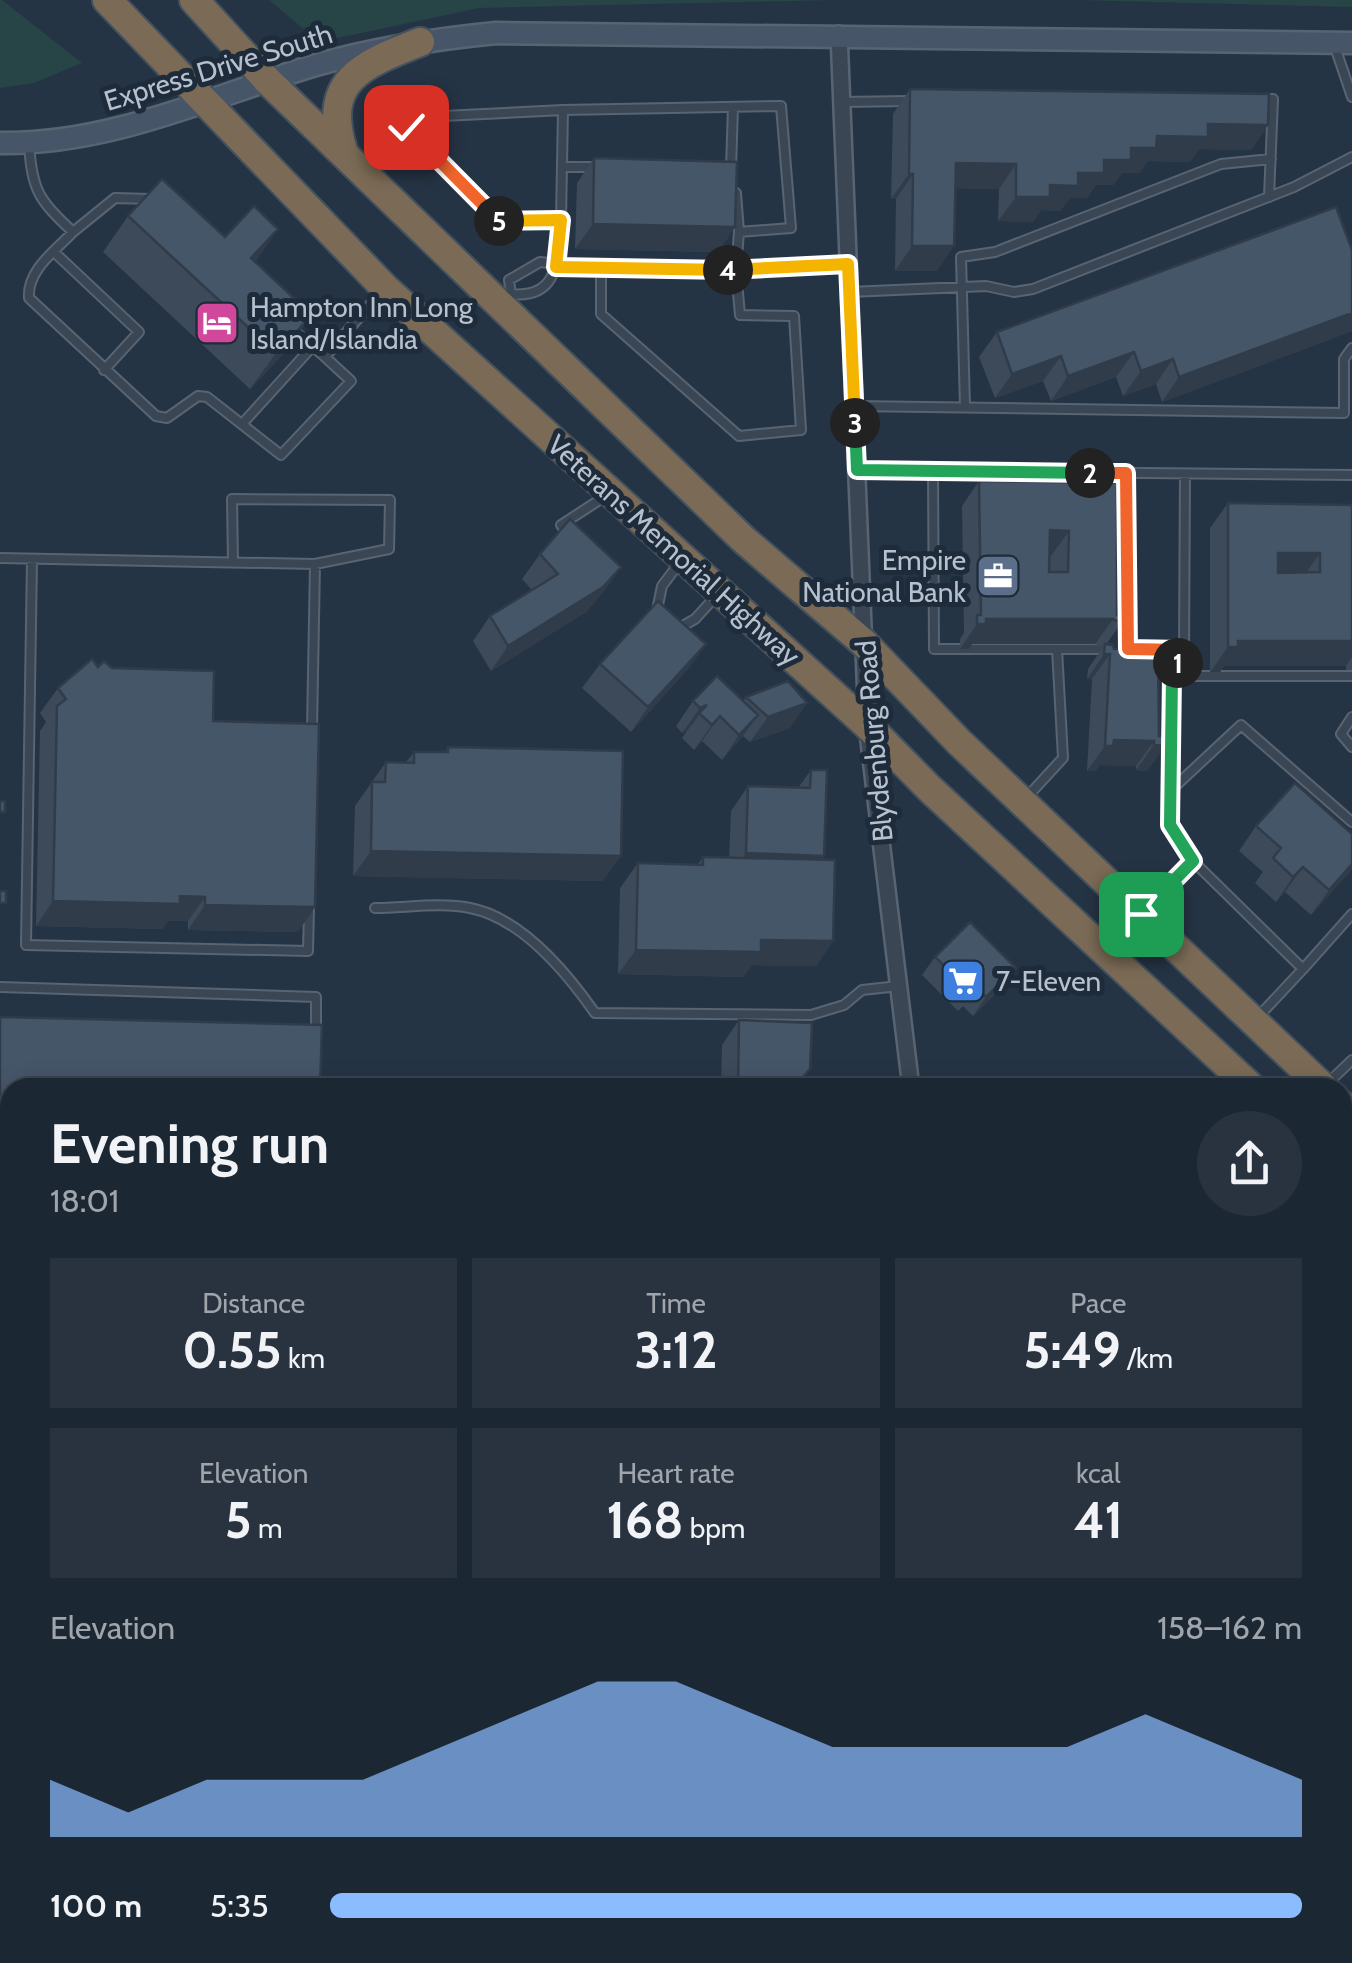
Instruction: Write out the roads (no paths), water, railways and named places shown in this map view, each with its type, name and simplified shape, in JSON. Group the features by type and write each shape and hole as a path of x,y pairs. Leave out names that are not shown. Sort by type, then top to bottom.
{"highway":[{"name":"Veterans Memorial Highway","path":"106,0 384,288 867,725 928,788 1241,1078"},
{"name":"Veterans Memorial Highway","path":"194,0 268,80 505,299 743,539 864,643 1023,802 1314,1078"},
{"path":"345,154 336,124 341,91 364,66 420,42"}],"main road":[{"name":"Express Drive South","path":"0,143 30,144 90,134 204,105 268,80 359,54 420,42 529,31 1342,43"}],"street":[{"name":"Blydenburg Road","path":"839,34 867,725 910,1078"}],"lane":[{"path":"1342,43 1352,97"},
{"path":"1254,99 1273,98 1269,197"},
{"path":"842,102 920,101"},
{"path":"561,220 498,221 402,118 780,106 792,228 738,232"},
{"path":"601,270 600,314 739,436 801,430 794,316 740,315 733,107"},
{"path":"563,110 556,267 551,282 528,296 505,299 509,280 540,262 556,267 601,270 736,270 848,264"},
{"path":"30,144 31,177 40,201 73,232"},
{"path":"850,292 960,287 1032,289 1269,197 1352,157"},
{"path":"965,407 961,257 995,252 1221,164 1271,160"},
{"path":"562,167 600,167"},
{"path":"715,168 734,169"},
{"path":"162,206 134,195 115,198 73,232 34,273 28,284 30,298 156,416 166,418 198,396 207,396 273,451 288,452 351,381 284,322"},
{"path":"54,252 140,332 104,370"},
{"path":"324,357 384,288"},
{"path":"242,424 312,347"},
{"path":"854,406 1344,413 1344,359 1352,348"},
{"path":"857,470 1352,475"},
{"path":"933,472 934,649 1184,650"},
{"path":"1126,473 1128,649"},
{"path":"1185,475 1184,650 1172,676 1170,825 1193,861 1303,969"},
{"path":"574,543 562,525 611,493"},
{"path":"0,558 315,564 389,549 390,500 232,498 233,562"},
{"path":"683,558 662,586 655,608 677,628 696,619 720,592"},
{"path":"32,559 26,946 308,951 309,892"},
{"path":"312,734 315,564"},
{"path":"1023,802 1063,758 1057,650"},
{"path":"1172,676 1352,676"},
{"path":"1352,717 1341,734 1352,746"},
{"path":"1170,790 1242,725 1352,822"},
{"path":"1141,914 1193,861"},
{"path":"375,908 471,908 508,924 567,973 595,1014 811,1015 844,1005 862,990 899,986"},
{"path":"1254,1021 1352,914"},
{"path":"0,987 316,996 316,1037"},
{"path":"1333,1078 1352,1060"}],"place":[{"name":"Hampton Inn Long Island/Islandia","path":"217,323"},
{"name":"Empire National Bank","path":"998,576"},
{"name":"7-Eleven","path":"963,981"}]}
